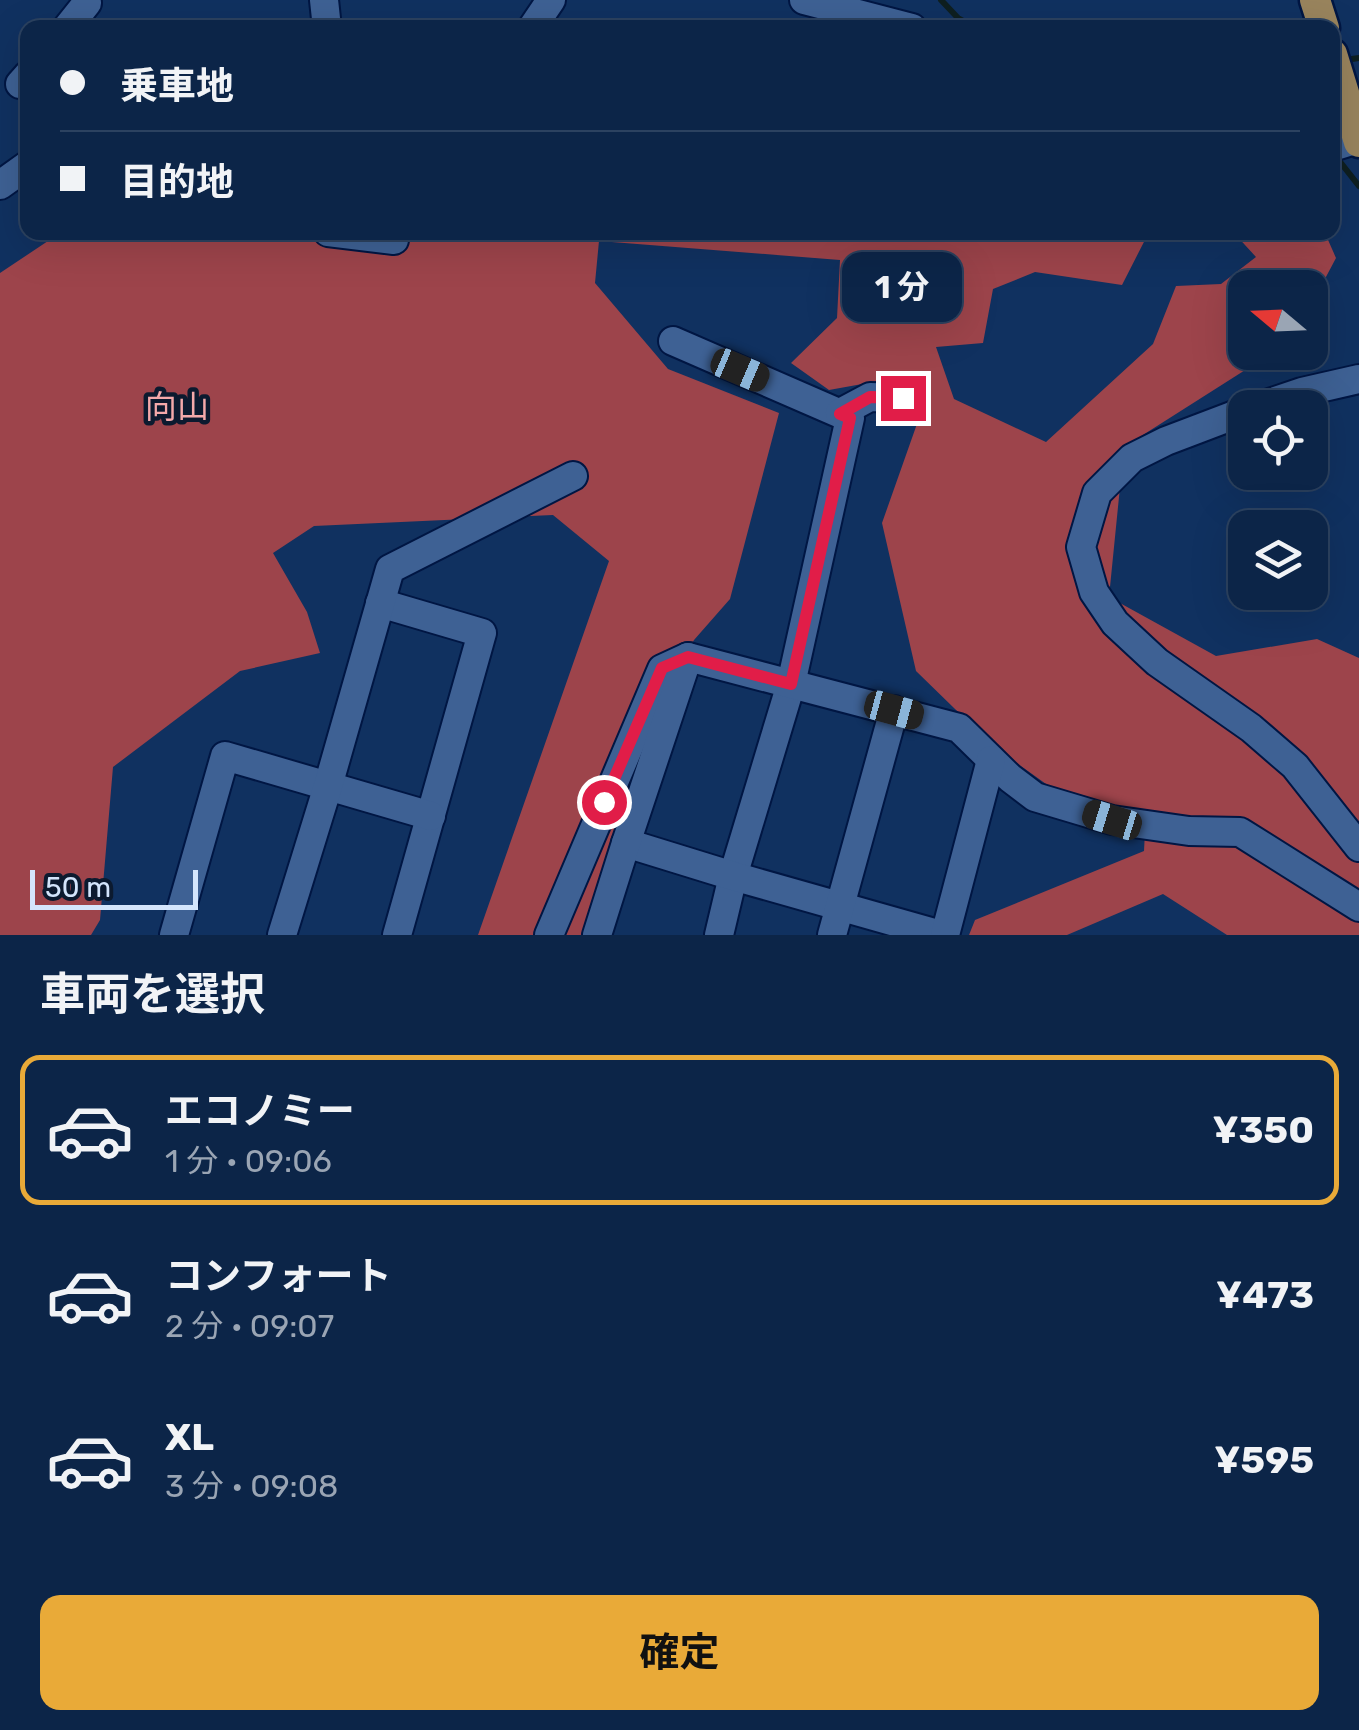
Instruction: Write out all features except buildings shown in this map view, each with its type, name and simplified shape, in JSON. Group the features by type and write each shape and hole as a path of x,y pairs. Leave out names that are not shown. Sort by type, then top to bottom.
{"main road":[{"path":"1340,79 1359,140"}],"street":[{"path":"804,0 881,20"},
{"path":"673,341 850,418 791,684 733,876 720,935"},
{"path":"1311,390 1359,379"},
{"path":"840,414 870,397 903,398"},
{"path":"1228,417 1166,440 1132,458 1097,493 1081,547 1094,592 1115,624 1157,662 1250,728 1295,766 1359,847"},
{"path":"282,935 390,569 572,476"},
{"path":"380,603 482,633 397,935"},
{"path":"598,935 688,657"},
{"path":"548,935 662,668 688,657 959,728 1035,797 1112,820 1189,831 1240,832 1359,907"},
{"path":"832,935 894,710"},
{"path":"174,935 225,756 430,816"},
{"path":"626,843 943,935 990,760"}],"green space":[{"name":"向山","path":"50,240 1145,240 1122,285 1035,272 993,289 983,343 936,347 954,399 1046,442 1153,344 1176,286 1221,284 1228,279 1228,370 1245,370 1124,447 1109,597 1216,656 1317,639 1359,658 1359,935 1227,935 1163,894 1067,935 969,935 975,920 1144,851 1146,811 1060,794 993,746 916,671 882,523 930,387 890,379 829,390 791,363 837,318 840,260 599,241 595,283 668,369 779,413 730,599 694,640 670,683 590,935 478,935 609,561 553,515 314,526 273,553 307,612 320,653 240,671 113,767 100,920 91,935 0,935 0,273"},
{"name":"向山","path":"1240,240 1328,240 1336,258 1328,273 1328,270 1239,270 1256,257"}],"waterway":[{"path":"941,0 962,20"},
{"path":"1352,59 1359,58"},
{"path":"1340,162 1359,186"}],"route":[{"path":"604,802 662,668 688,657 791,684 850,418 840,414 870,397 903,398"}]}
